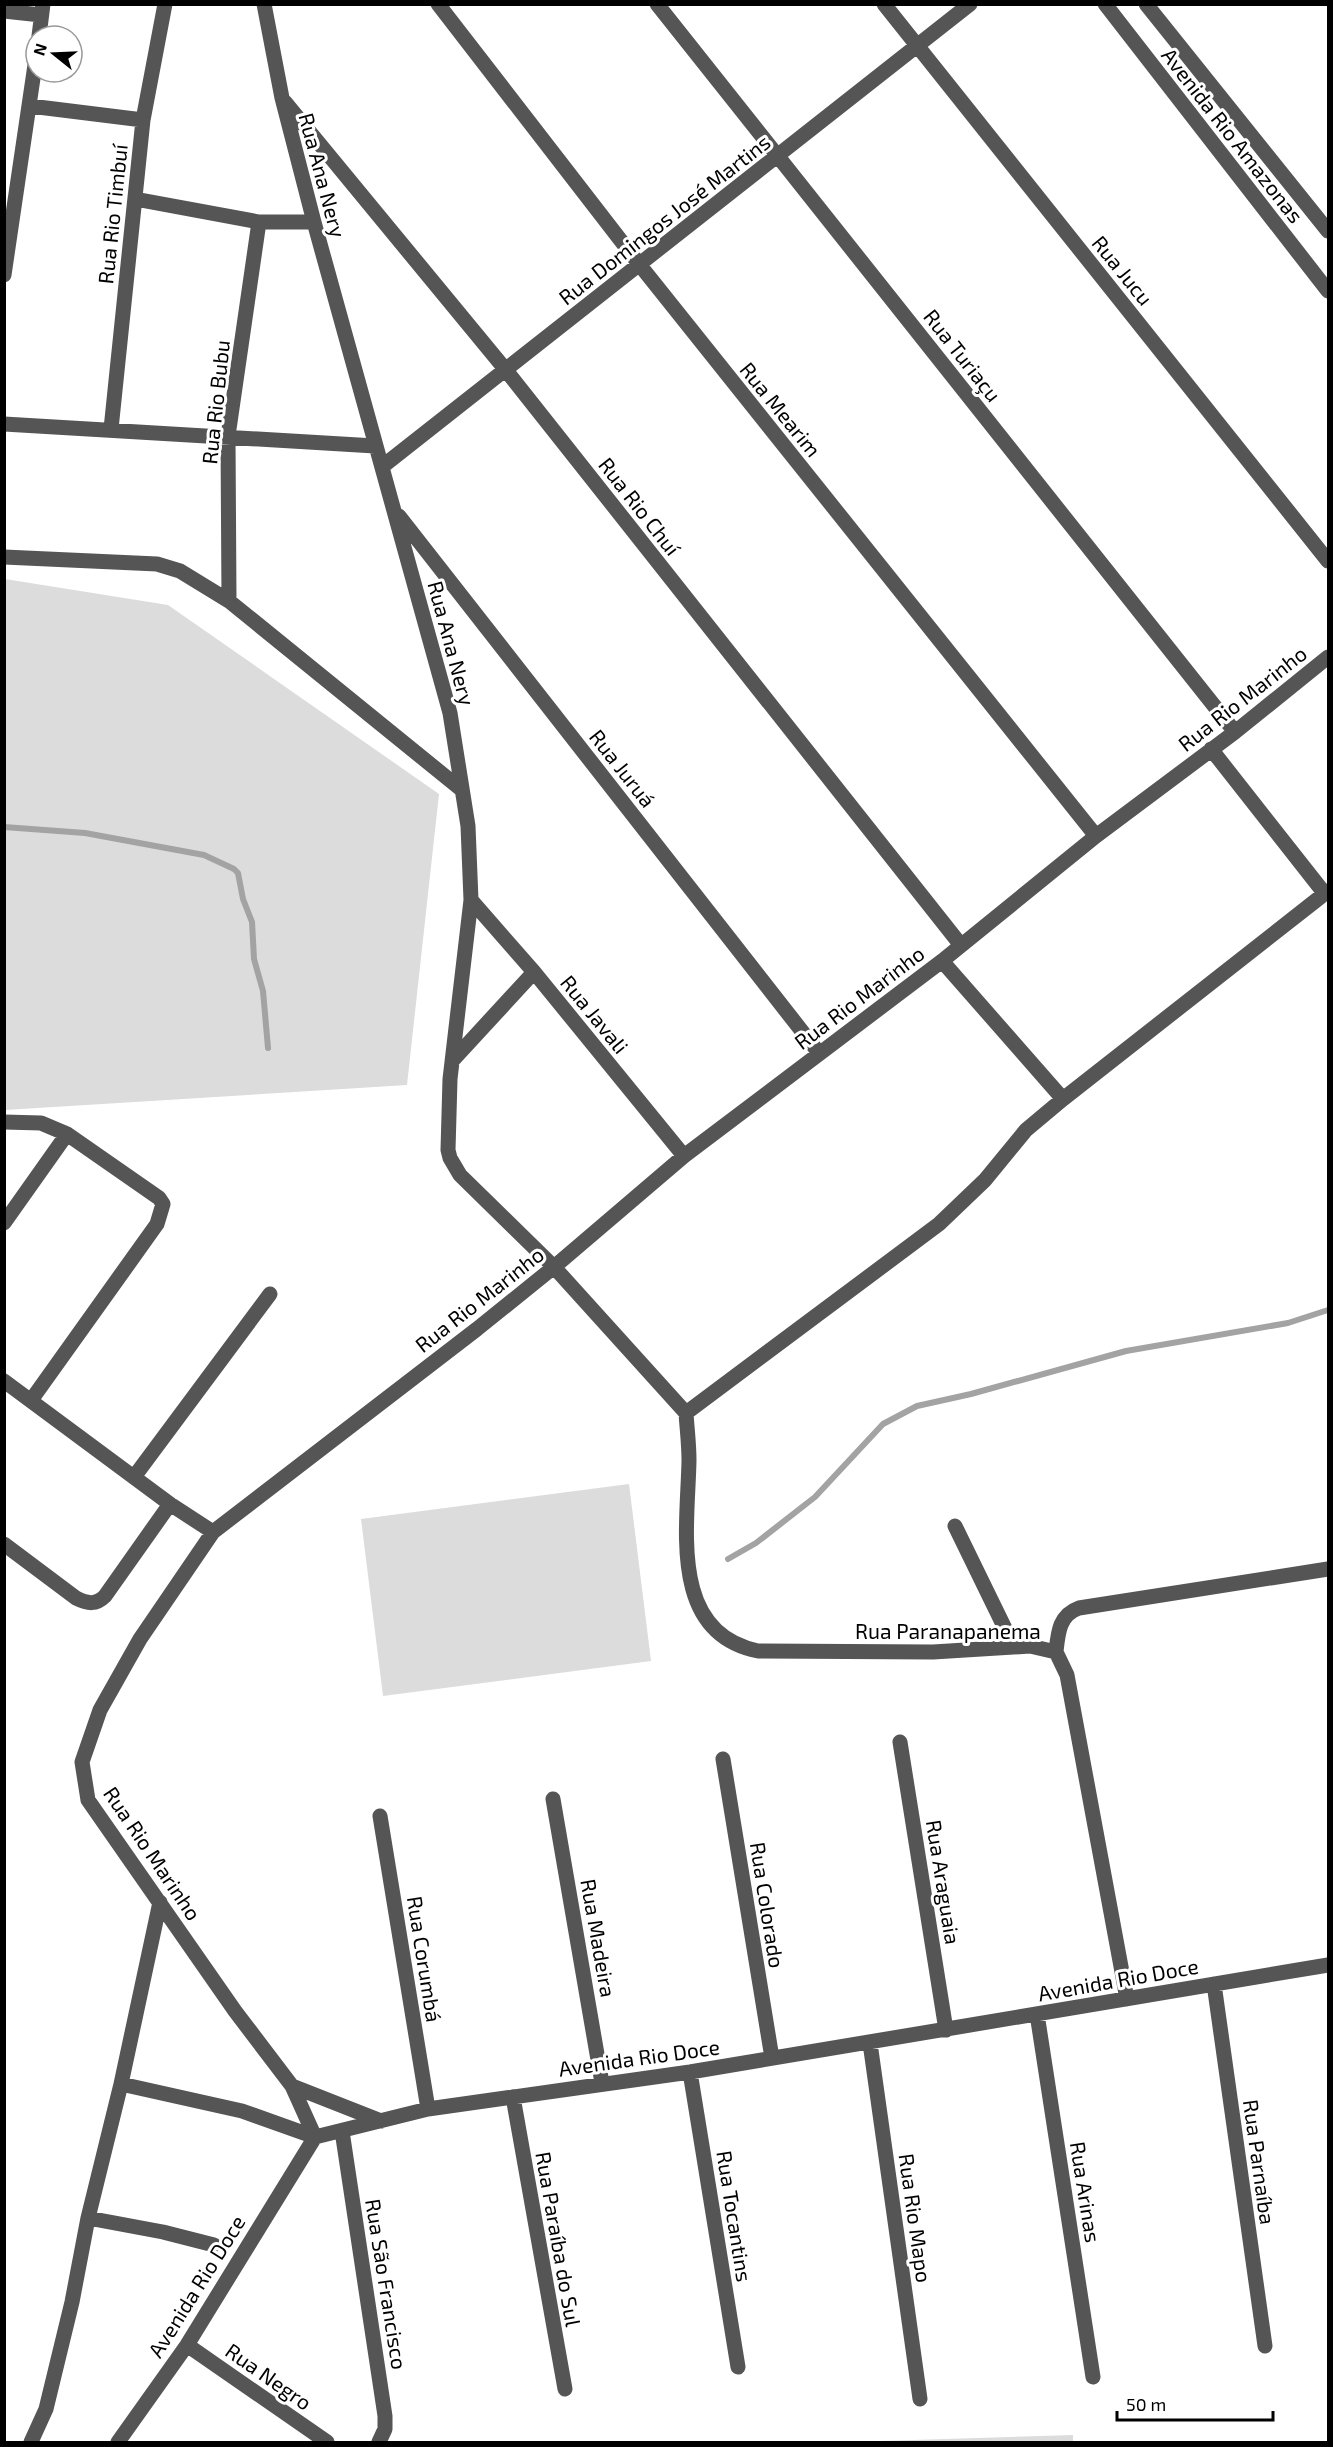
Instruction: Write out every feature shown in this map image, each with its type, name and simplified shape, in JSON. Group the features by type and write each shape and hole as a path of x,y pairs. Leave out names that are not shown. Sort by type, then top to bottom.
{"street":[{"name":"Rua Rio Timbuí","path":"111,429 143,120 165,4"},
{"name":"Rua Ana Nery","path":"264,4 282,98 314,222 450,713 468,826 471,900 450,1078 448,1150 454,1167 554,1267 686,1413"},
{"name":"Rua Mearim","path":"438,4 639,264 1096,836"},
{"name":"Rua Turiaçu","path":"657,4 1234,732"},
{"name":"Rua Jucu","path":"884,4 1329,561"},
{"name":"Rua Domingos José Martins","path":"383,466 639,264 919,48 970,4"},
{"name":"Avenida Rio Amazonas","path":"1105,4 1329,291"},
{"name":"Avenida Rio Amazonas","path":"1146,4 1329,231"},
{"path":"4,11 42,10"},
{"path":"4,275 33,84"},
{"name":"Rua Rio Chuí","path":"282,98 505,369 960,944"},
{"path":"30,106 143,120"},
{"path":"135,199 259,222 314,222"},
{"name":"Rua Rio Bubu","path":"229,601 228,436 259,222"},
{"path":"4,424 375,446"},
{"name":"Rua Juruá","path":"393,509 819,1053"},
{"path":"4,557 157,564 180,572 229,601 245,617 462,790"},
{"name":"Rua Rio Marinho","path":"315,2137 292,2086 235,2011 88,1800 82,1762 88,1737 115,1680 213,1532 554,1267 684,1156 942,961 960,944 1096,836 1329,657"},
{"path":"686,1413 945,1219 985,1180 1026,1130 1327,893 1211,749"},
{"name":"Rua Javali","path":"471,900 534,972 684,1156"},
{"path":"942,961 1063,1099"},
{"path":"453,1060 534,972"},
{"path":"4,1122 41,1123 67,1134 159,1198 163,1204 163,1211 157,1224 32,1399"},
{"path":"4,1223 67,1134"},
{"path":"134,1477 270,1294"},
{"path":"4,1381 32,1399 170,1504 213,1532"},
{"name":"Rua Paranapanema","path":"686,1413 689,1458 685,1541 692,1590 703,1614 718,1633 731,1642 758,1651 933,1652 1039,1646 1056,1652 1067,1675 1127,1999"},
{"path":"4,1544 76,1598 89,1604 96,1603 105,1596 170,1504"},
{"path":"955,1526 1014,1647"},
{"path":"1056,1652 1062,1622 1068,1614 1079,1608 1329,1569"},
{"name":"Rua Araguaia","path":"900,1742 946,2030"},
{"name":"Rua Colorado","path":"723,1759 772,2058"},
{"name":"Rua Madeira","path":"553,1799 603,2083"},
{"name":"Rua Corumbá","path":"380,1816 428,2109"},
{"path":"31,2442 46,2409 72,2302 87,2218 121,2084 160,1902"},
{"name":"Avenida Rio Doce","path":"118,2442 187,2345 315,2137 428,2109 690,2072 1329,1965"},
{"name":"Rua Parnaíba","path":"1214,1984 1265,2346"},
{"name":"Rua Arinas","path":"1037,2014 1093,2377"},
{"name":"Rua Rio Mapo","path":"870,2043 920,2399"},
{"name":"Rua Tocantins","path":"690,2072 738,2367"},
{"path":"121,2084 242,2111 315,2137"},
{"path":"292,2086 381,2121"},
{"name":"Rua Paraíba do Sul","path":"513,2097 564,2389"},
{"name":"Rua São Francisco","path":"342,2131 385,2416 385,2429 379,2442"},
{"path":"87,2218 164,2232 214,2245"},
{"name":"Rua Negro","path":"187,2345 327,2442"}],"shaded area":[{"path":"5,579 168,605 439,794 407,1085 5,1110"},
{"path":"629,1484 651,1661 383,1696 361,1519"},
{"path":"1073,2435 1073,2442 848,2442"}],"waterway":[{"path":"4,827 85,833 204,855 234,869 238,873 243,899 252,922 254,959 263,991 268,1048"},
{"path":"728,1559 756,1543 815,1497 883,1424 917,1406 971,1394 1126,1351 1288,1323 1328,1310"}]}
